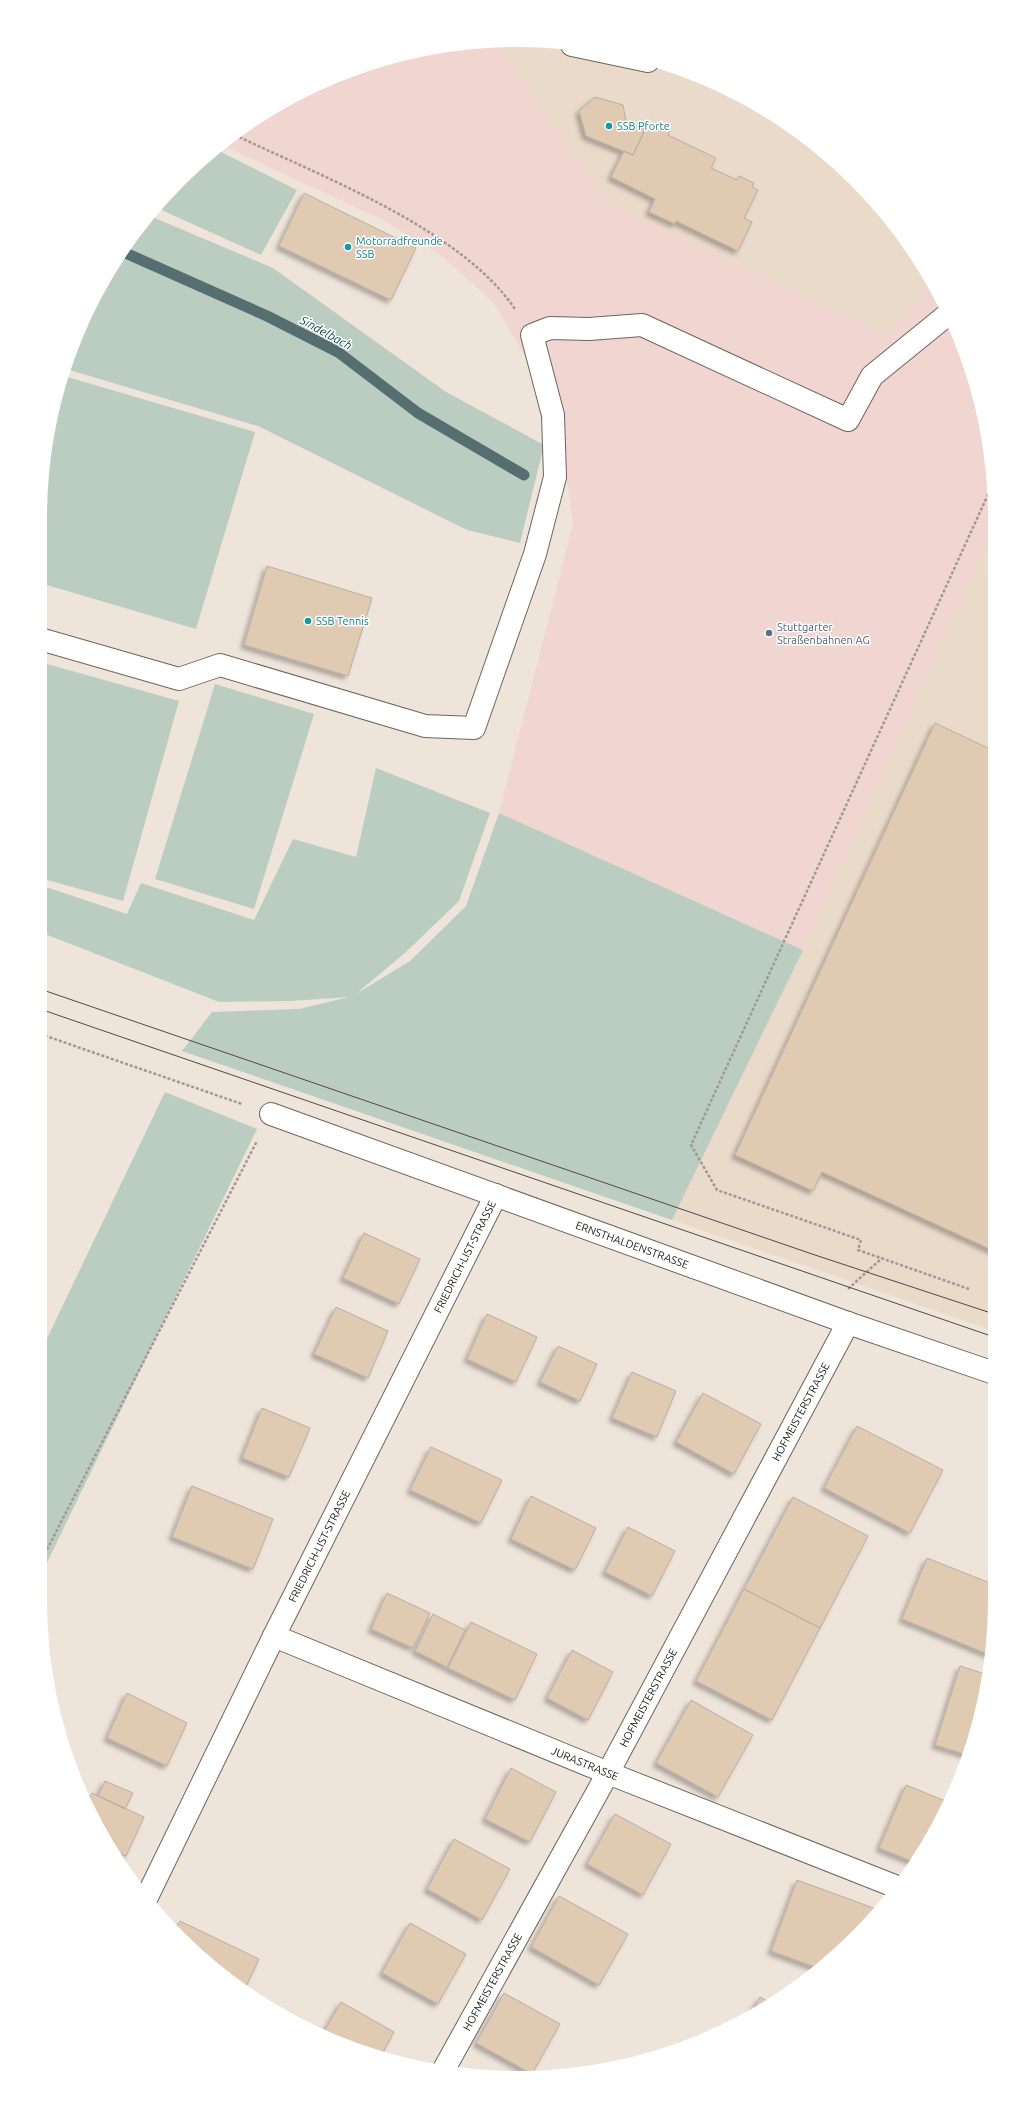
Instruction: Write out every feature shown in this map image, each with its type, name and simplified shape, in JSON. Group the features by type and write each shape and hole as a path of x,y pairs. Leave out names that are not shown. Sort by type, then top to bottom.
{"street":[{"path":"47,642 180,680 220,664 425,726 474,728 535,554 555,477 553,415 532,335 550,328 589,329 642,325 848,420 872,376 943,318"},
{"name":"ERNSTHALDENSTRASSE","path":"271,1114 848,1323 988,1371"},
{"name":"FRIEDRICH-LIST-STRASSE","path":"149,1893 274,1636 496,1195"},
{"name":"HOFMEISTERSTRASSE","path":"446,2065 608,1773 848,1323"},
{"name":"JURASTRASSE","path":"274,1636 608,1773 892,1885"}],"path":[{"path":"240,138 389,209 446,245 476,267 508,298 532,335"},
{"path":"969,1290 858,1250 861,1240 717,1190 691,1145 987,496"},
{"path":"47,1036 271,1114 47,1549"}],"shaded area":[{"path":"500,48 548,48 579,51 639,63 698,83 753,110 804,144 850,185 891,231 909,256 928,288 888,336 606,202"},
{"path":"500,48 606,202 888,336 928,288 952,337 972,396 984,456 987,487 988,540 803,950 499,813 573,524 558,412 493,302 443,257 385,221 227,147 256,126 282,110 337,83 366,72 426,56 456,51"},
{"path":"988,540 988,1329 672,1220 803,950"}],"green space":[{"path":"221,152 297,190 261,255 161,210 185,185"},
{"path":"155,218 273,268 446,392 544,445 520,543 467,530 258,426 71,370 83,337 110,282 126,256"},
{"path":"69,377 255,432 196,629 47,585 47,518 51,456 56,426"},
{"path":"47,664 179,701 123,901 47,880"},
{"path":"215,684 314,714 254,909 155,879"},
{"path":"376,768 490,813 459,901 406,952 356,994 410,961 466,906 499,813 803,950 672,1220 182,1051 212,1012 299,1009 349,997 291,1001 219,1002 47,935 47,887 127,914 141,883 254,920 293,839 356,857"},
{"path":"165,1092 257,1129 47,1563 47,1338"}],"building":[{"name":"SSB Pforte","path":"595,97 623,105 626,122 645,130 633,155 586,136 579,111"},
{"path":"655,123 670,131 668,135 716,158 711,168 737,180 739,176 754,183 752,187 758,190 744,218 752,222 738,251 676,221 675,224 649,212 655,199 611,177 624,151 633,155 647,125 653,127"},
{"name":"Motorradfreunde SSB","path":"304,193 416,248 391,300 279,246"},
{"name":"SSB Tennis","path":"267,566 372,598 348,676 244,645"},
{"path":"935,723 988,748 988,1248 822,1172 813,1191 735,1155"},
{"path":"364,1233 420,1259 399,1304 343,1278"},
{"path":"336,1307 388,1331 368,1378 314,1354"},
{"path":"487,1314 537,1337 516,1382 467,1359"},
{"path":"558,1346 597,1364 580,1401 540,1382"},
{"path":"632,1372 676,1391 657,1437 612,1418"},
{"path":"703,1393 761,1424 734,1474 676,1442"},
{"path":"262,1408 310,1428 289,1477 242,1458"},
{"path":"857,1426 943,1470 910,1533 824,1488"},
{"path":"431,1447 502,1480 481,1523 410,1490"},
{"path":"192,1486 273,1519 253,1569 172,1537"},
{"path":"531,1496 596,1528 575,1570 511,1539"},
{"path":"793,1497 868,1536 820,1628 744,1589"},
{"path":"628,1527 675,1551 652,1596 605,1572"},
{"path":"927,1558 988,1582 985,1653 902,1619"},
{"path":"744,1589 820,1628 772,1720 696,1681"},
{"path":"387,1593 430,1613 413,1648 371,1629"},
{"path":"433,1614 465,1630 447,1667 415,1651"},
{"path":"471,1622 537,1654 515,1700 448,1668"},
{"path":"572,1650 613,1672 588,1720 547,1698"},
{"path":"960,1666 982,1673 972,1722 962,1754 935,1745"},
{"path":"127,1693 187,1723 167,1766 107,1738"},
{"path":"691,1700 753,1735 718,1797 656,1763"},
{"path":"511,1768 556,1792 530,1842 485,1819"},
{"path":"105,1781 133,1793 125,1809 98,1796"},
{"path":"906,1785 943,1800 925,1836 910,1861 879,1848"},
{"path":"92,1793 144,1817 126,1856 121,1854 110,1836 90,1797"},
{"path":"615,1814 671,1844 643,1895 587,1864"},
{"path":"454,1839 510,1869 482,1920 427,1889"},
{"path":"797,1880 874,1908 850,1933 813,1966 771,1951"},
{"path":"559,1896 628,1934 599,1985 531,1947"},
{"path":"180,1921 259,1959 247,1985 207,1954 178,1925"},
{"path":"410,1923 466,1954 438,2004 382,1973"},
{"path":"504,1993 560,2024 534,2070 526,2071 476,2043"},
{"path":"760,1997 766,2000 755,2007"},
{"path":"341,2002 394,2032 384,2051 325,2030"}],"waterway":[{"name":"Sindelbach","path":"128,254 267,316 338,352 418,413 524,475"}],"tram line":[{"path":"47,991 815,1255 988,1312"},
{"path":"47,1011 988,1335"}],"place":[{"name":"SSB Pforte","path":"609,126"},
{"name":"Motorradfreunde SSB","path":"348,247"},
{"name":"SSB Tennis","path":"308,621"},
{"name":"Stuttgarter Straßenbahnen AG","path":"769,633"}]}
